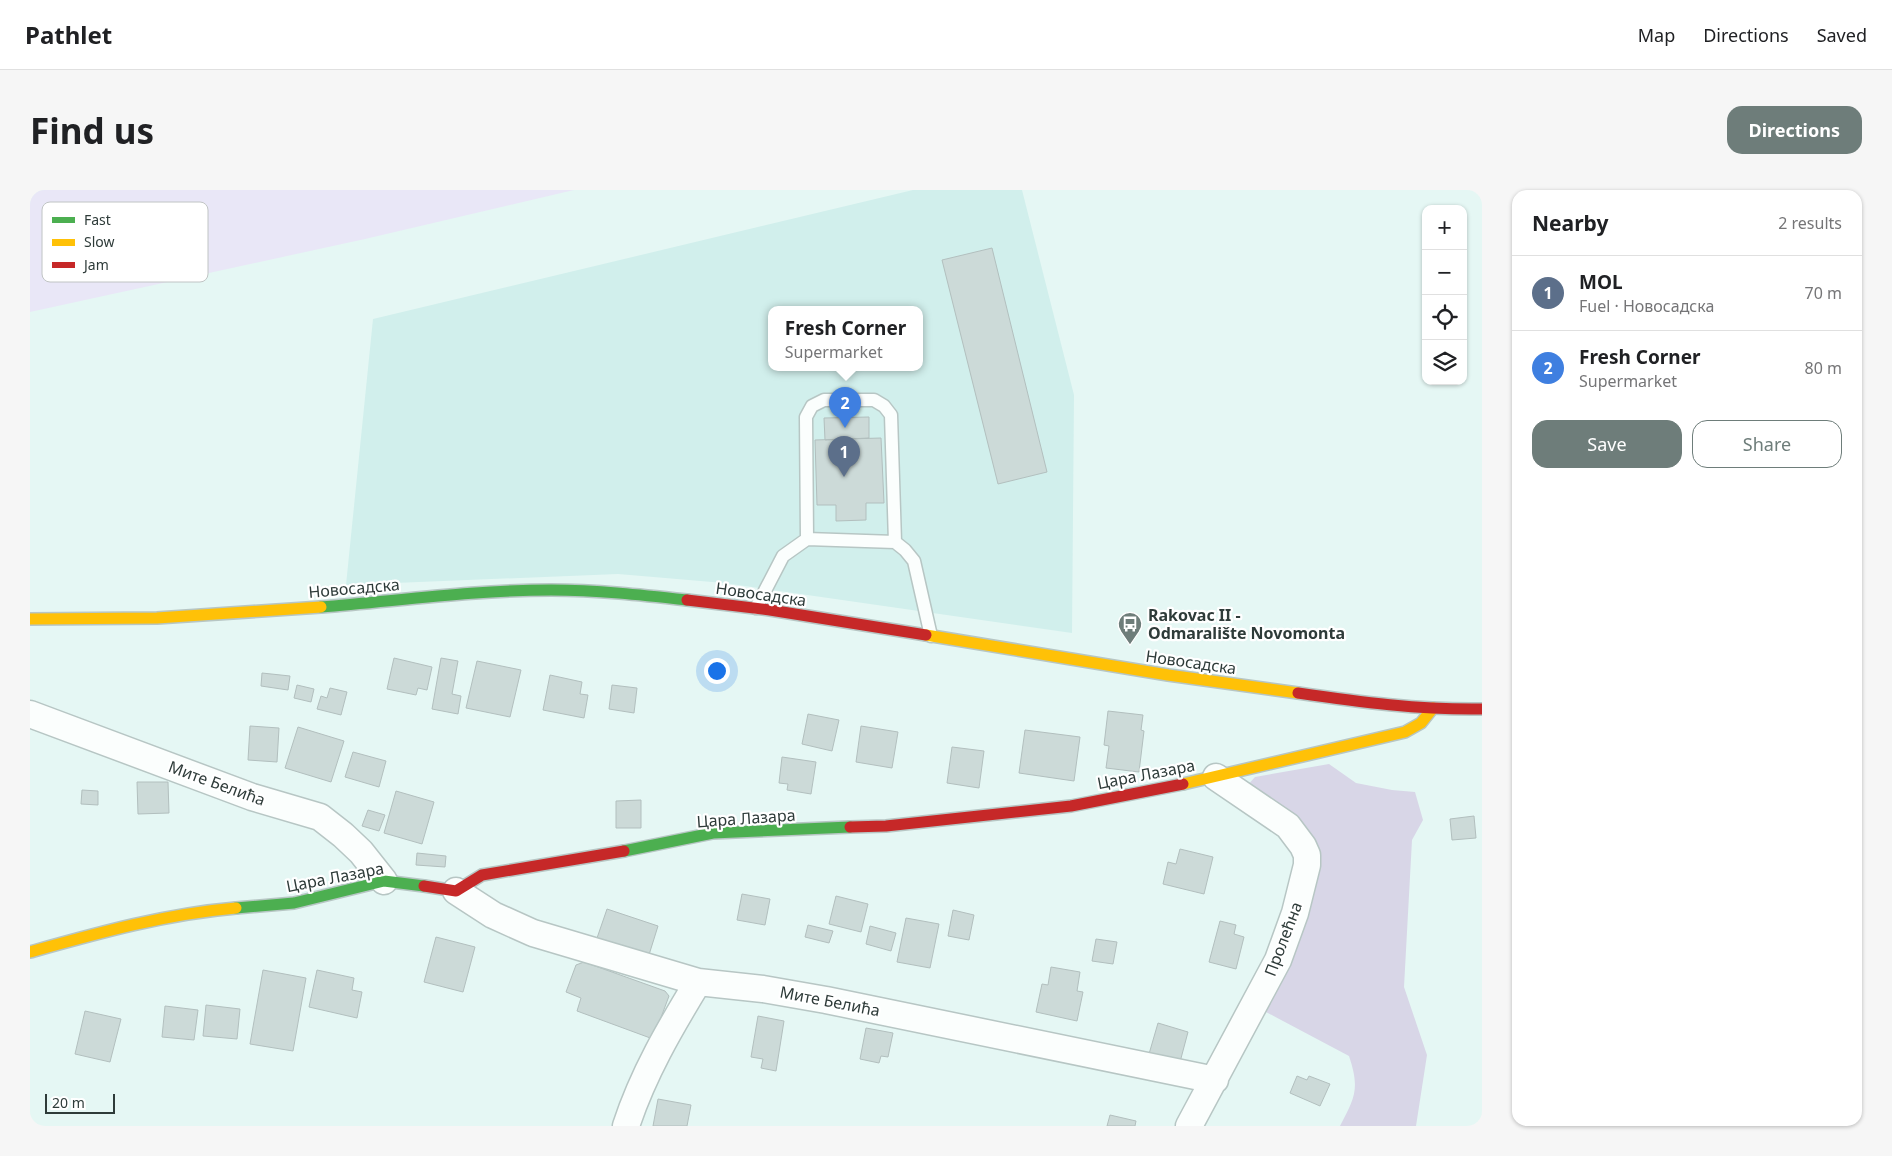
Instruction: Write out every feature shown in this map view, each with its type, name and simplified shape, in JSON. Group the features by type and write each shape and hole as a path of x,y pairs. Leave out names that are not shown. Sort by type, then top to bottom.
{"main road":[{"name":"Новосадска","path":"30,619 99,621 250,613 417,599 549,591 605,592 756,608 1171,676 1387,704 1433,708 1482,709"},
{"name":"Цара Лазара","path":"30,952 89,935 162,918 204,911 294,903 384,881 456,891 482,874 665,844 713,833 886,826 1071,806 1216,777 1405,732 1417,727 1424,721 1433,708"}],"street":[{"name":"Мите Белића","path":"30,714 252,797 320,817 361,852 384,881"},
{"name":"Пролећна","path":"1189,1126 1278,960 1295,913 1307,865 1304,846 1288,826 1216,777"},
{"name":"Мите Белића","path":"456,891 493,914 533,933 698,982 763,989 826,1000 1215,1080"},
{"path":"626,1126 636,1096 666,1036 698,982"}],"lane":[{"path":"807,539 806,417 812,406 824,400 874,400 884,406 891,415 895,542"},
{"path":"756,608 783,556 807,539 895,542 914,561 931,636"}],"shaded area":[{"path":"30,190 574,190 208,273 208,202 42,202 42,282 168,282 30,312"},
{"path":"913,190 1022,190 1074,395 1072,633 724,583 618,574 346,585 373,319"},
{"path":"1329,764 1356,783 1415,792 1423,820 1412,840 1404,987 1427,1055 1416,1126 1340,1126 1354,1093 1354,1077 1349,1056 1266,1012 1285,976 1320,856 1245,788 1255,777"}],"building":[{"path":"992,248 1047,472 998,484 942,260"},
{"path":"869,417 869,438 825,440 824,418"},
{"path":"881,438 884,503 866,503 866,520 836,521 836,505 817,505 815,440"},
{"path":"394,658 432,667 427,690 418,688 416,695 387,689"},
{"path":"441,658 458,661 452,694 461,696 458,714 432,709"},
{"path":"477,661 521,670 510,717 466,708"},
{"path":"262,673 290,676 288,690 261,686"},
{"path":"550,675 582,682 580,694 588,695 584,718 543,710"},
{"path":"297,685 314,689 311,702 294,698"},
{"path":"612,685 637,688 634,713 609,709"},
{"path":"330,688 347,692 341,715 317,709 321,696 327,698"},
{"path":"1108,711 1143,715 1141,730 1144,731 1139,772 1106,768 1109,746 1104,745"},
{"path":"808,714 839,720 832,751 802,744"},
{"path":"250,726 279,728 277,762 248,760"},
{"path":"861,726 898,732 892,768 856,762"},
{"path":"298,727 344,741 331,782 285,768"},
{"path":"1025,730 1080,737 1074,781 1019,773"},
{"path":"952,747 984,751 979,788 947,783"},
{"path":"353,752 386,761 379,787 345,777"},
{"path":"782,757 816,762 811,794 787,790 788,784 779,783"},
{"path":"137,782 168,782 169,813 138,814"},
{"path":"82,790 98,791 98,805 81,804"},
{"path":"396,791 434,802 422,844 384,833"},
{"path":"641,800 641,828 616,828 616,801"},
{"path":"368,810 385,815 379,831 362,826"},
{"path":"1474,816 1476,838 1452,840 1450,819"},
{"path":"1180,849 1213,857 1204,894 1163,884 1168,862 1176,864"},
{"path":"417,853 446,856 445,867 416,865"},
{"path":"742,894 770,899 765,925 737,920"},
{"path":"836,896 868,904 861,932 829,924"},
{"path":"607,909 658,926 648,958 596,941"},
{"path":"953,910 974,915 969,940 948,936"},
{"path":"906,918 939,924 930,968 897,962"},
{"path":"1220,921 1236,925 1234,934 1244,937 1236,969 1209,962"},
{"path":"808,925 833,931 829,943 805,937"},
{"path":"870,926 896,933 891,951 866,944"},
{"path":"436,937 475,947 463,992 424,982"},
{"path":"1096,939 1117,942 1113,964 1092,961"},
{"path":"584,962 665,991 669,996 653,1039 577,1011 581,998 566,992 576,965"},
{"path":"1051,967 1080,972 1077,991 1083,992 1077,1021 1036,1012 1042,984 1048,985"},
{"path":"263,970 306,978 293,1051 250,1044"},
{"path":"317,970 354,978 352,990 362,992 357,1018 309,1007"},
{"path":"206,1005 240,1009 237,1039 203,1036"},
{"path":"165,1006 198,1010 194,1040 162,1037"},
{"path":"85,1011 121,1019 110,1062 75,1054"},
{"path":"758,1016 784,1021 776,1071 761,1068 763,1059 751,1057"},
{"path":"1158,1023 1188,1032 1180,1062 1149,1054"},
{"path":"866,1028 893,1033 888,1057 881,1056 879,1063 860,1059"},
{"path":"1297,1076 1307,1080 1309,1076 1330,1084 1320,1106 1290,1093"},
{"path":"658,1099 691,1105 687,1126 653,1126"},
{"path":"1110,1115 1136,1121 1135,1126 1107,1126"}],"traffic: fast":[{"path":"321,607 522,590 585,591 687,600"},
{"path":"624,851 713,833 850,827"},
{"path":"236,908 294,903 384,881 424,886"}],"traffic: slow":[{"path":"30,619 157,618 321,607"},
{"path":"926,635 1168,675 1298,693"},
{"path":"1183,784 1405,732 1421,723 1433,708"},
{"path":"30,952 106,931 183,915 236,908"}],"traffic: jam":[{"path":"687,600 770,610 926,635"},
{"path":"1298,693 1413,707 1482,709"},
{"path":"850,827 886,826 1071,806 1183,784"},
{"path":"424,886 456,891 482,875 624,851"}],"place":[{"name":"Fresh Corner","path":"845,428"},
{"name":"MOL","path":"844,477"},
{"name":"Rakovac II - Odmaralište Novomonta","path":"1130,645"}]}
